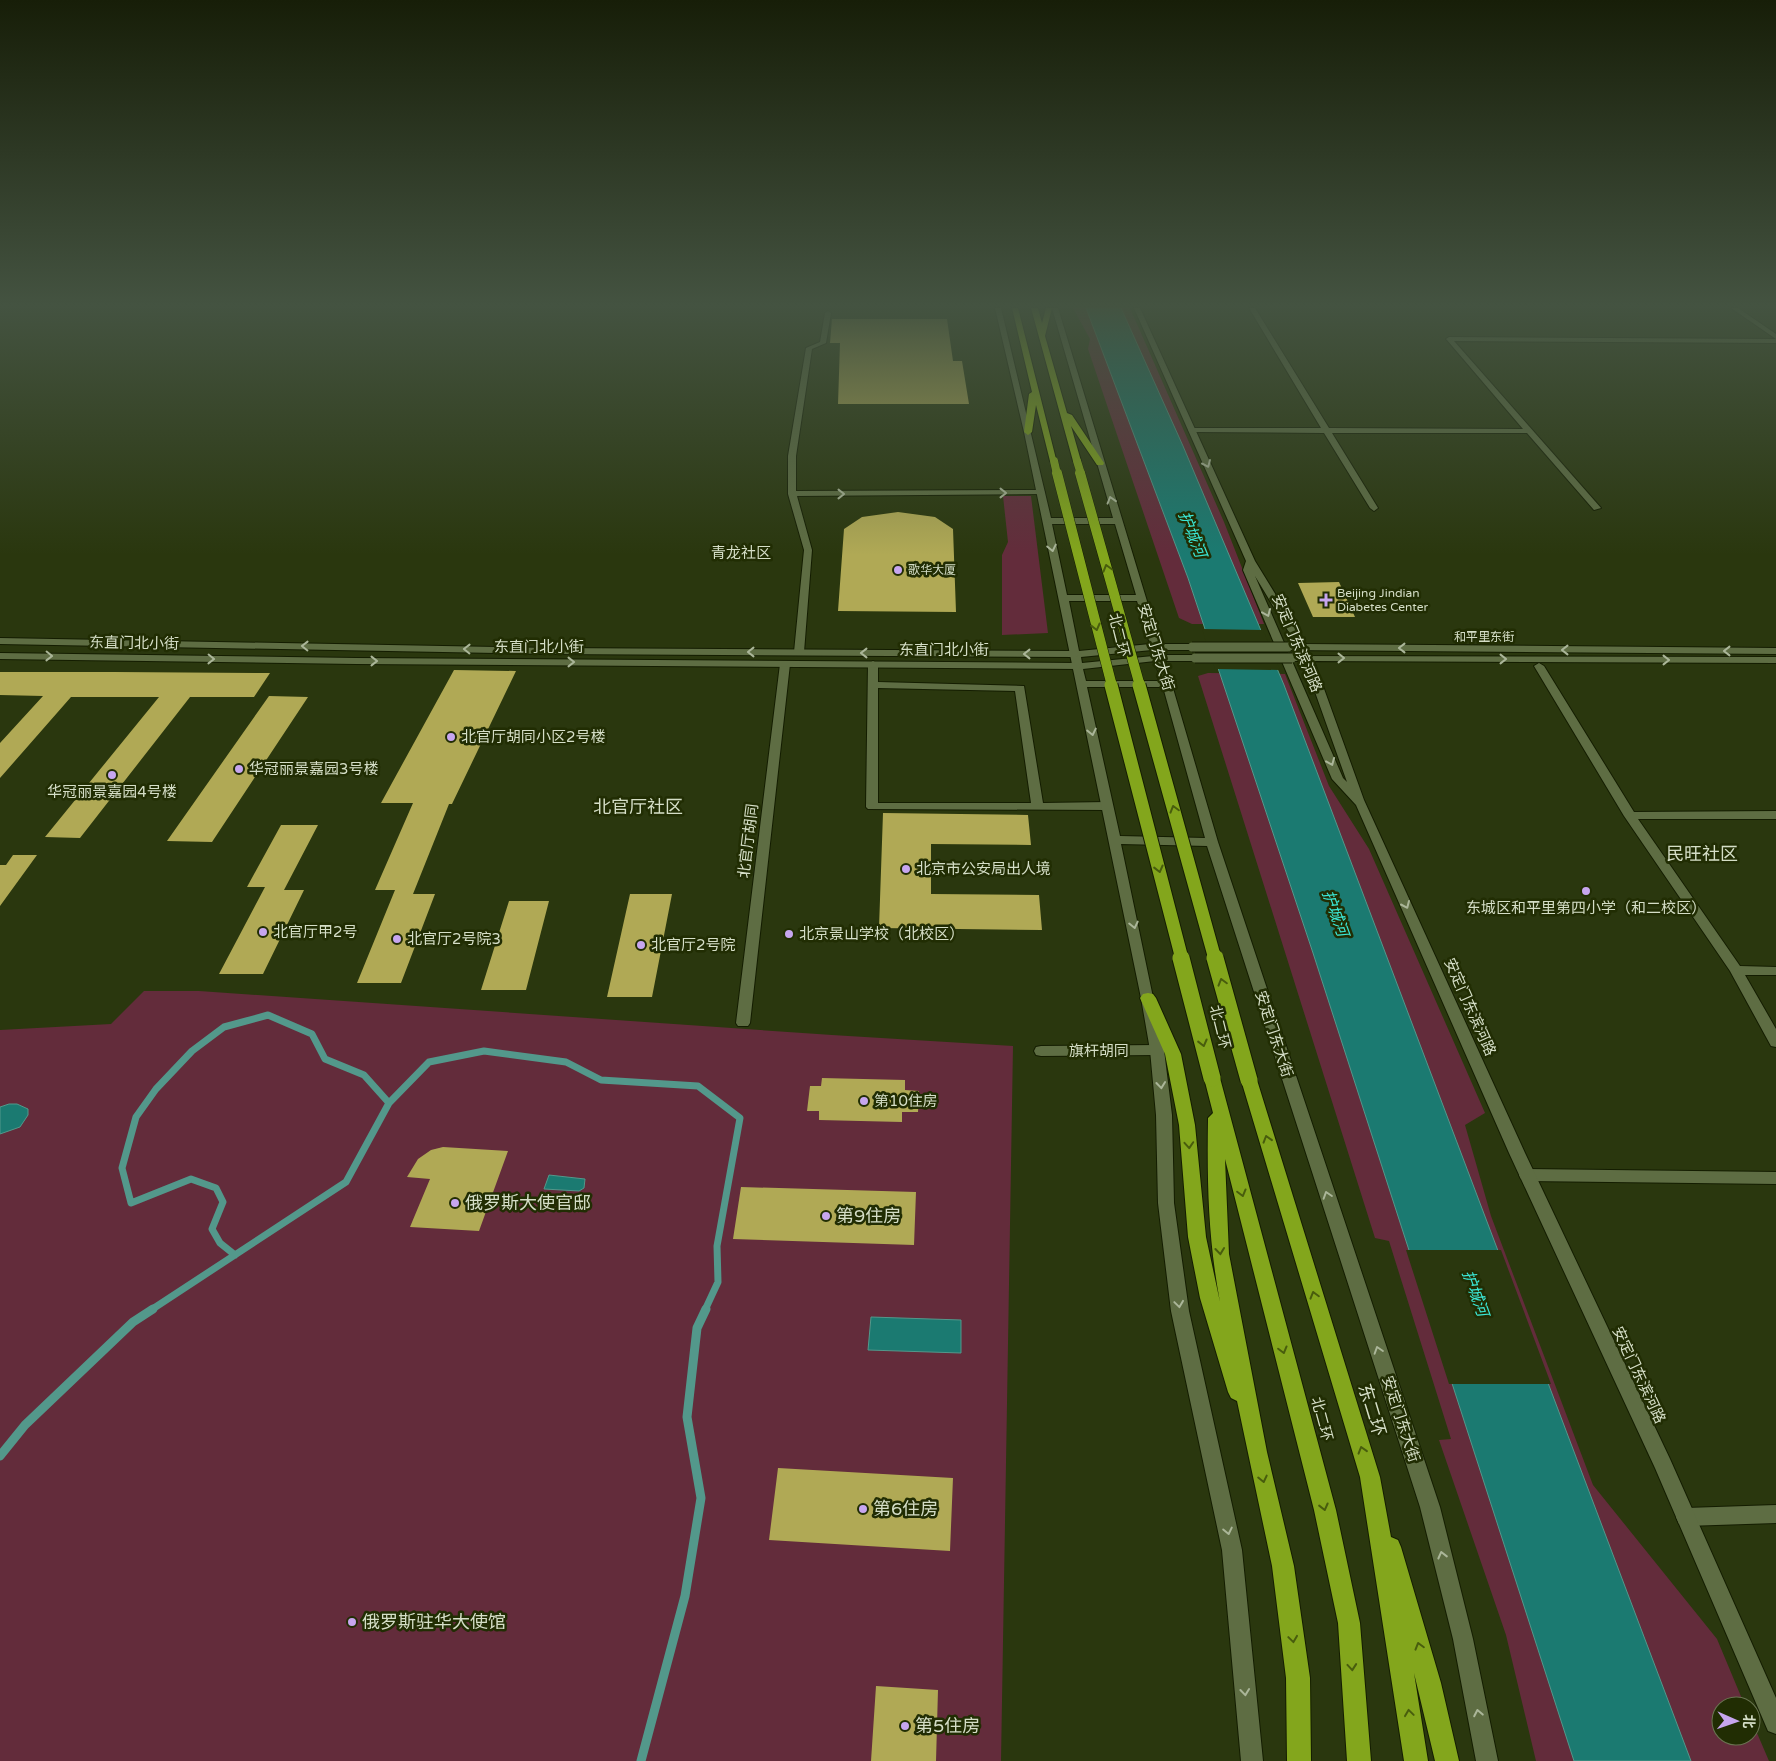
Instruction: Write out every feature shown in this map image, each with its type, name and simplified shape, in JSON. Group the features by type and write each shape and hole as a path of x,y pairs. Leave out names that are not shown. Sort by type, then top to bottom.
{"highway":[{"path":"1028,432 1033,390"},
{"name":"北二环","path":"1035,390 1214,1087 1325,1510 1349,1623 1359,1761"},
{"name":"北二环","path":"1057,390 1250,1080"},
{"path":"1060,403 1100,462"},
{"path":"1148,998 1173,1054 1187,1124 1197,1237 1209,1298 1256,1452"},
{"name":"东二环","path":"1250,1080 1370,1477 1396,1627 1416,1761"},
{"path":"1214,1087 1216,1195 1220,1254 1256,1452 1286,1585 1298,1678 1299,1761"},
{"path":"1370,1477 1429,1683 1447,1761"}],"street":[{"path":"799,652 808,550 792,494 792,456 802,390"},
{"path":"1018,390 1076,654 1148,998 1157,1050 1164,1116 1167,1213 1180,1311 1232,1550 1252,1761"},
{"name":"安定门东大街","path":"1079,390 1212,842 1430,1508 1463,1639 1488,1761"},
{"name":"安定门东滨河路","path":"1174,390 1251,561 1248,570 1338,779 1361,804 1527,1175 1686,1517 1776,1723"},
{"path":"1301,390 1374,508"},
{"path":"1493,390 1597,508"},
{"path":"1192,430 1528,430"},
{"path":"792,494 1040,492"},
{"path":"1047,521 1118,521"},
{"path":"1251,561 1306,653 1361,804"},
{"path":"1063,598 1141,598"},
{"name":"东直门北小街","path":"0,641 551,651 1076,654 1155,647"},
{"name":"和平里东街","path":"1155,647 1288,647 1306,653 1776,660"},
{"path":"546,662 551,651"},
{"name":"和平里东街","path":"1159,658 1292,658 1306,653 1776,651"},
{"name":"东直门北小街","path":"0,656 1078,666 1159,658"},
{"name":"北官厅胡同","path":"743,1023 785,664"},
{"path":"873,664 872,807 1107,806"},
{"path":"1539,666 1630,816 1736,970 1776,1042"},
{"path":"1082,684 1167,684"},
{"path":"873,685 1020,688 1038,805"},
{"path":"1630,816 1776,815"},
{"path":"1115,840 1212,842"},
{"path":"1736,970 1776,971"},
{"name":"旗杆胡同","path":"1040,1051 1157,1050"},
{"path":"1527,1175 1776,1178"},
{"path":"1686,1517 1776,1514"}],"shaded area":[{"path":"1102,390 1166,390 1224,522 1264,624 1192,624 1179,618"},
{"path":"1003,496 1031,496 1048,633 1002,635 1002,555 1008,542"},
{"path":"1208,673 1285,674 1329,786 1369,849 1485,1113 1465,1125 1491,1216 1593,1485 1717,1639 1741,1696 1711,1696 1711,1746 1761,1746 1761,1742 1769,1761 1536,1761 1506,1635 1439,1440 1451,1439 1389,1241 1375,1238 1198,676"},
{"path":"144,991 199,991 1013,1046 1001,1761 0,1761 0,1030 111,1024"}],"water":[{"name":"护城河","path":"1117,390 1158,390 1284,685 1691,1761 1574,1761 1313,953 1188,578"},
{"path":"17,1104 28,1109 28,1115 20,1127 0,1134 0,1107"},
{"path":"549,1175 585,1179 584,1188 579,1191 544,1189"},
{"path":"871,1317 961,1320 961,1353 868,1350"}],"pier":[{"path":"1202,629 1263,630 1280,670 1215,669"},
{"path":"1406,1250 1501,1250 1551,1384 1449,1384"}],"building":[{"path":"838,390 967,390 969,404 838,404"},
{"name":"歌华大厦","path":"898,512 935,517 953,529 956,612 838,611 844,529 862,517"},
{"name":"Beijing Jindian Diabetes Center","path":"1339,582 1355,617 1313,617 1298,583"},
{"path":"454,670 516,671 452,804 449,804 413,894 435,894 401,983 357,983 395,890 375,890 413,803 381,803"},
{"path":"0,672 270,673 254,697 190,697 80,838 45,837 159,697 71,697 0,778 0,743 43,696 0,695"},
{"name":"华冠丽景嘉园3号楼","path":"269,696 308,697 212,842 167,841"},
{"name":"北京市公安局出人境","path":"883,813 1028,815 1031,845 931,844 931,894 1039,895 1042,930 879,928"},
{"name":"北官厅甲2号","path":"281,825 318,825 284,890 304,890 263,974 219,974 265,887 247,887"},
{"path":"13,855 37,855 0,906 0,865 6,865"},
{"name":"北官厅2号院","path":"630,894 672,894 652,997 607,997"},
{"path":"509,901 549,901 526,990 481,990"},
{"name":"第10住房","path":"822,1078 905,1080 905,1090 919,1091 918,1112 902,1112 902,1122 819,1120 819,1111 807,1111 810,1086 821,1086"},
{"name":"俄罗斯大使官邸","path":"443,1147 508,1151 479,1231 410,1227 430,1179 407,1177 418,1159 431,1150"},
{"name":"第9住房","path":"741,1187 916,1192 914,1245 733,1239"},
{"name":"第6住房","path":"778,1468 953,1478 950,1551 769,1540"},
{"name":"第5住房","path":"876,1686 938,1690 936,1761 871,1761"}],"waterway":[{"path":"235,1255 220,1243 212,1229 223,1202 216,1188 191,1179 131,1203 122,1168 136,1117 156,1089 192,1051 224,1027 268,1015 312,1034 325,1059 364,1075 389,1103"},
{"path":"389,1103 429,1062 484,1051 566,1062 601,1080 698,1086 740,1118 717,1246 718,1282 705,1310"},
{"path":"235,1255 346,1182 389,1103"},
{"path":"151,1310 235,1255"},
{"path":"0,1456 25,1425 133,1322 153,1309"},
{"path":"641,1761 685,1596 701,1498 687,1417 697,1328 706,1309"}],"place":[{"name":"歌华大厦","path":"898,570"},
{"name":"Beijing Jindian Diabetes Center","path":"1326,600"},
{"name":"北官厅胡同小区2号楼","path":"451,737"},
{"name":"华冠丽景嘉园3号楼","path":"239,769"},
{"name":"华冠丽景嘉园4号楼","path":"112,775"},
{"name":"北京市公安局出人境","path":"906,869"},
{"name":"东城区和平里第四小学（和二校区）","path":"1586,891"},
{"name":"北官厅甲2号","path":"263,932"},
{"name":"北京景山学校（北校区）","path":"789,934"},
{"name":"北官厅2号院3","path":"397,939"},
{"name":"北官厅2号院","path":"641,945"},
{"name":"第10住房","path":"864,1101"},
{"name":"俄罗斯大使官邸","path":"455,1203"},
{"name":"第9住房","path":"826,1216"},
{"name":"第6住房","path":"863,1509"},
{"name":"俄罗斯驻华大使馆","path":"352,1622"},
{"name":"第5住房","path":"905,1726"}],"district":[{"name":"青龙社区","path":"741,553"},
{"name":"北官厅社区","path":"638,807"},
{"name":"民旺社区","path":"1702,854"}]}
